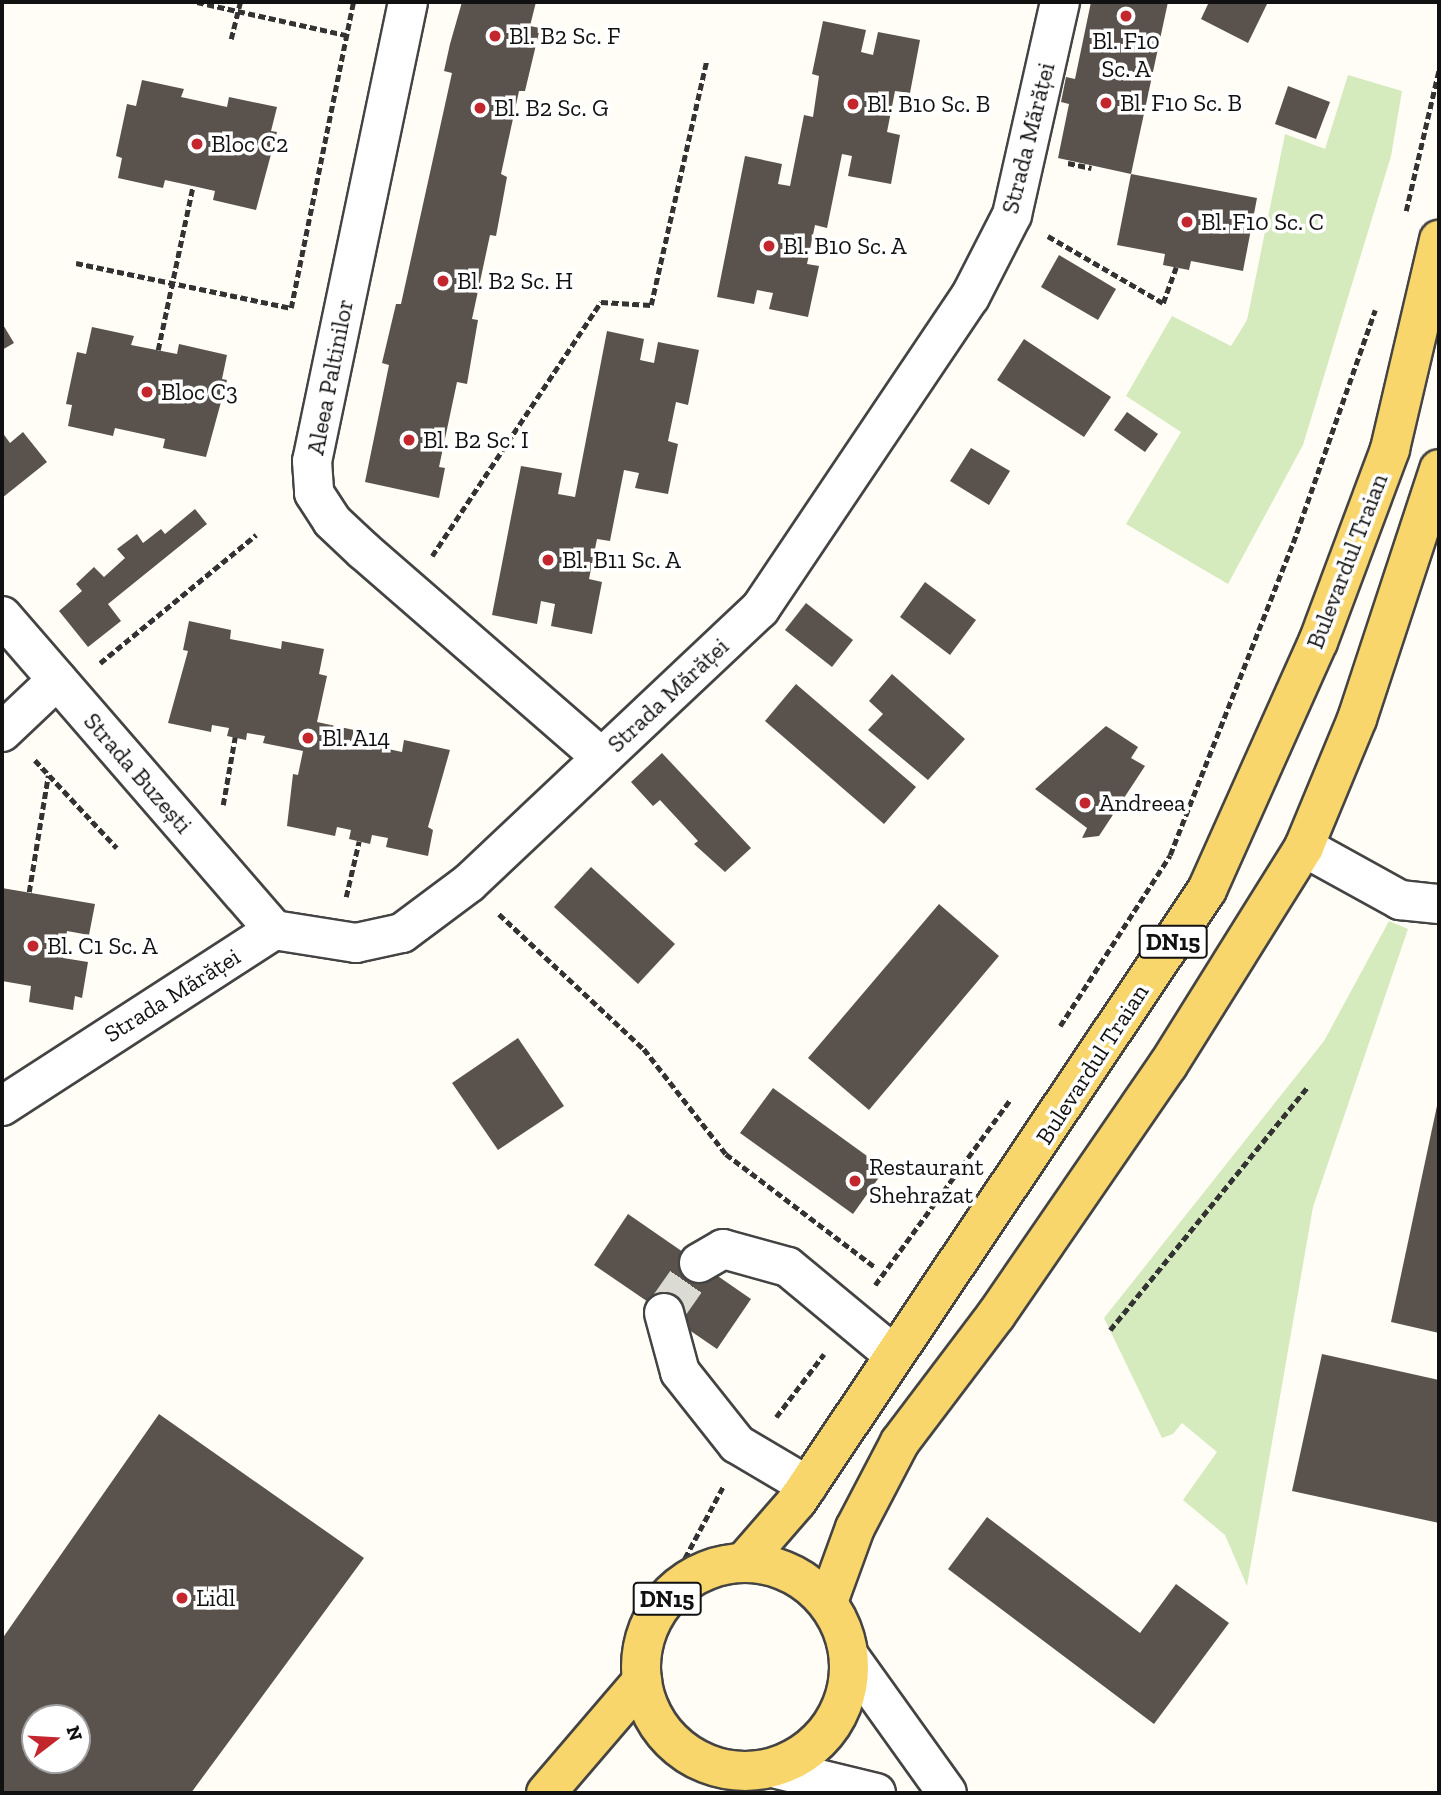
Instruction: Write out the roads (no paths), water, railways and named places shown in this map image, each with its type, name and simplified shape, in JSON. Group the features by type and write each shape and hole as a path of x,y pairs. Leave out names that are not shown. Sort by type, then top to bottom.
{"main road":[{"name":"Bulevardul Traian","path":"744,1562 808,1486 1207,890 1318,642 1390,449 1439,240"},
{"name":"DN15","path":"828,1602 855,1528 900,1442 996,1315 1160,1076 1304,847 1357,719 1439,469"},
{"name":"DN15","path":"707,1793 760,1769 800,1756 823,1737 839,1713 848,1685 849,1656 828,1602 804,1580 775,1566 744,1562 709,1569 677,1587 655,1614 642,1647 642,1681 651,1710 666,1735 682,1749 718,1767 760,1769"},
{"path":"546,1793 642,1681"}],"street":[{"name":"Aleea Paltinilor","path":"408,2 312,461 314,493 332,521 601,757"},
{"name":"Strada Mărăței","path":"6,1095 274,930 356,943 402,933 469,883 760,609 970,297 1012,215 1060,2"},
{"name":"Strada Buzești","path":"2,616 274,930"},
{"path":"2,732 57,680"},
{"path":"1304,847 1400,900 1439,904"},
{"path":"699,1263 723,1249 788,1267 852,1317 894,1355"},
{"path":"664,1313 680,1372 737,1444 808,1486"},
{"path":"849,1656 947,1793"},
{"path":"760,1769 876,1793"}],"tunnel":[{"path":"664,1313 699,1263"}],"place":[{"name":"Bl. F10 Sc. A","path":"1126,16"},
{"name":"Bl. B2 Sc. F","path":"495,36"},
{"name":"Bl. F10 Sc. B","path":"1106,103"},
{"name":"Bl. B10 Sc. B","path":"853,104"},
{"name":"Bl. B2 Sc. G","path":"480,108"},
{"name":"Bloc C2","path":"197,144"},
{"name":"Bl. F10 Sc. C","path":"1187,222"},
{"name":"Bl. B10 Sc. A","path":"769,246"},
{"name":"Bl. B2 Sc. H","path":"443,281"},
{"name":"Bloc C3","path":"147,392"},
{"name":"Bl. B2 Sc. I","path":"409,440"},
{"name":"Bl. B11 Sc. A","path":"548,560"},
{"name":"Bl. A14","path":"308,738"},
{"name":"Andreea","path":"1085,803"},
{"name":"Bl. C1 Sc. A","path":"33,946"},
{"name":"Restaurant Shehrazat","path":"855,1181"},
{"name":"Lidl","path":"182,1598"}]}
